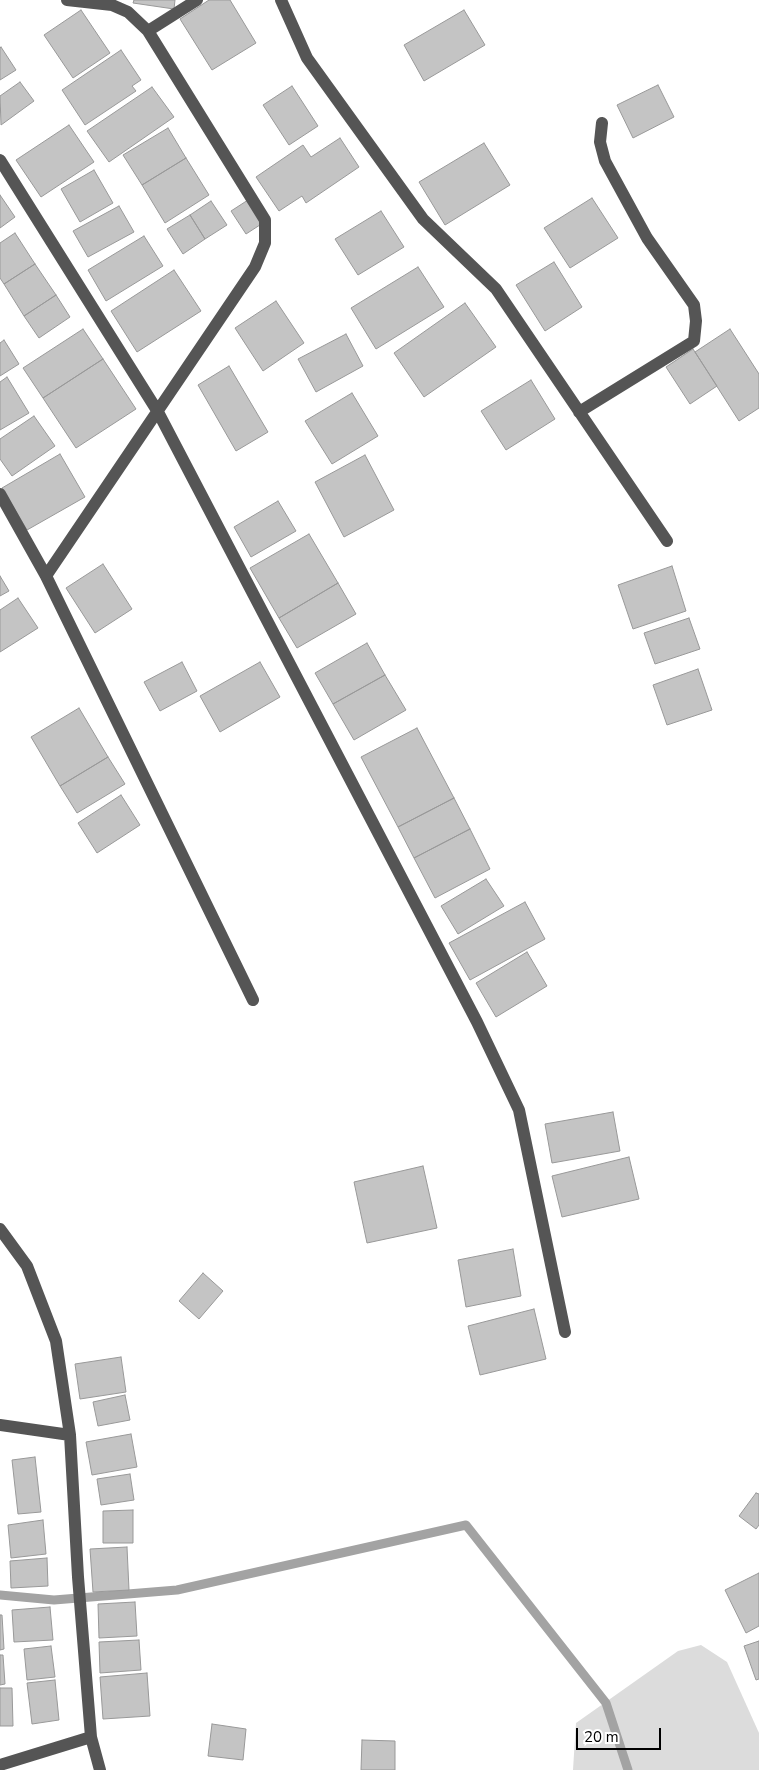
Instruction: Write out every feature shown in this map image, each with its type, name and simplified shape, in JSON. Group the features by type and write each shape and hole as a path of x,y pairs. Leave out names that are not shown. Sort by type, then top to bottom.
{"street":[{"path":"46,576 255,266 265,243 265,220 148,31 128,12 112,6 67,0"},
{"path":"148,31 197,0"},
{"path":"281,0 307,58 424,219 496,288 667,541"},
{"path":"579,412 694,340 696,321 694,305 647,238 605,161 600,142 602,123"},
{"path":"0,160 158,412 472,1014 519,1110 565,1332"},
{"path":"0,494 46,576 252,1000"},
{"path":"0,1229 27,1266 56,1341 70,1435 80,1608 91,1738 100,1770"},
{"path":"0,1426 70,1435"},
{"path":"0,1765 91,1738"}],"shaded area":[{"path":"701,1645 727,1662 759,1733 759,1770 573,1770 576,1723 678,1651"}],"building":[{"path":"134,0 175,0 174,9 133,3"},
{"path":"209,0 230,0 256,43 212,70 180,19"},
{"path":"81,10 110,53 73,78 44,35"},
{"path":"464,10 485,45 424,81 404,45"},
{"path":"0,48 16,70 0,80"},
{"path":"121,50 141,80 132,86 136,91 85,125 62,90"},
{"path":"20,82 34,101 1,125 0,96"},
{"path":"658,85 674,117 633,138 617,105"},
{"path":"292,86 318,126 289,145 263,105"},
{"path":"152,87 174,117 109,162 87,131"},
{"path":"69,125 94,162 41,197 16,160"},
{"path":"168,128 186,158 142,185 123,155"},
{"path":"340,138 359,167 306,203 302,196 279,211 256,177 303,145 311,157"},
{"path":"484,143 510,185 445,225 419,182"},
{"path":"186,158 209,195 165,223 142,185"},
{"path":"94,170 113,203 80,222 61,189"},
{"path":"0,195 15,217 0,228"},
{"path":"592,198 618,238 570,268 544,228"},
{"path":"248,200 263,223 246,234 231,211"},
{"path":"211,201 227,225 205,239 190,215"},
{"path":"119,206 134,232 88,257 73,231"},
{"path":"381,211 404,247 358,275 335,239"},
{"path":"190,215 205,239 183,254 167,229"},
{"path":"15,233 35,264 4,284 0,278 0,243"},
{"path":"144,236 163,266 106,301 88,270"},
{"path":"554,262 582,307 545,331 516,285"},
{"path":"35,264 56,295 24,316 4,284"},
{"path":"418,267 444,307 376,349 351,308"},
{"path":"174,270 201,311 137,352 111,311"},
{"path":"56,295 70,317 39,338 24,316"},
{"path":"276,301 304,343 263,371 235,328"},
{"path":"465,303 496,347 424,397 394,353"},
{"path":"83,329 103,359 43,398 23,368"},
{"path":"730,329 759,374 759,408 739,421 695,352"},
{"path":"346,334 363,366 316,392 298,359"},
{"path":"4,340 19,364 0,376 0,343"},
{"path":"693,349 717,386 690,404 666,367"},
{"path":"103,359 136,409 76,448 43,398"},
{"path":"229,366 268,432 236,451 198,385"},
{"path":"7,377 29,413 0,430 0,382"},
{"path":"531,380 555,419 506,450 481,411"},
{"path":"352,393 378,436 332,464 305,421"},
{"path":"34,416 55,446 12,476 0,459 0,439"},
{"path":"60,454 85,497 27,530 2,488"},
{"path":"365,455 394,510 344,537 315,482"},
{"path":"278,501 296,531 251,557 234,527"},
{"path":"309,534 338,583 279,618 250,568"},
{"path":"103,564 132,609 95,633 66,588"},
{"path":"672,566 686,611 633,629 618,585"},
{"path":"0,576 9,591 0,596"},
{"path":"338,583 356,614 297,648 279,618"},
{"path":"18,598 38,628 0,652 0,610"},
{"path":"689,618 700,649 655,664 644,633"},
{"path":"367,643 385,675 333,704 315,673"},
{"path":"182,662 197,691 160,711 144,682"},
{"path":"260,662 280,697 220,732 200,696"},
{"path":"698,669 712,710 667,725 653,685"},
{"path":"385,675 406,710 354,740 333,704"},
{"path":"79,708 108,757 60,786 31,737"},
{"path":"417,728 454,798 398,827 361,757"},
{"path":"108,757 125,784 77,813 60,786"},
{"path":"121,795 140,825 97,853 78,823"},
{"path":"454,798 470,829 414,858 398,827"},
{"path":"470,829 490,869 435,898 414,858"},
{"path":"486,879 504,906 458,934 441,906"},
{"path":"525,902 545,939 470,980 449,943"},
{"path":"527,952 547,986 496,1017 476,983"},
{"path":"613,1112 620,1151 552,1163 545,1124"},
{"path":"629,1157 639,1199 562,1217 552,1176"},
{"path":"423,1166 437,1228 367,1243 354,1182"},
{"path":"513,1249 521,1296 466,1307 458,1260"},
{"path":"203,1273 223,1291 199,1319 179,1301"},
{"path":"534,1309 546,1359 480,1375 468,1326"},
{"path":"121,1357 126,1392 80,1399 75,1364"},
{"path":"125,1395 130,1420 98,1426 93,1402"},
{"path":"131,1434 137,1467 92,1475 86,1442"},
{"path":"35,1457 41,1512 18,1514 12,1460"},
{"path":"130,1474 134,1500 101,1505 97,1479"},
{"path":"756,1493 759,1494 759,1525 756,1529 739,1516"},
{"path":"133,1510 133,1543 103,1543 103,1511"},
{"path":"43,1520 46,1554 11,1558 8,1525"},
{"path":"127,1547 129,1590 93,1592 90,1549"},
{"path":"47,1558 48,1586 11,1588 10,1561"},
{"path":"759,1573 759,1626 746,1633 725,1590"},
{"path":"135,1602 137,1636 99,1638 98,1604"},
{"path":"50,1607 53,1640 14,1642 12,1610"},
{"path":"0,1615 2,1615 4,1649 0,1650"},
{"path":"139,1640 141,1670 100,1673 99,1642"},
{"path":"759,1641 759,1679 756,1680 744,1646"},
{"path":"51,1646 55,1677 27,1680 24,1649"},
{"path":"0,1655 3,1655 5,1684 0,1685"},
{"path":"147,1673 150,1716 103,1719 100,1677"},
{"path":"55,1680 59,1720 32,1724 27,1683"},
{"path":"0,1688 12,1688 13,1726 0,1726"},
{"path":"212,1724 246,1729 243,1760 208,1756"},
{"path":"362,1740 395,1741 395,1770 361,1770"}],"waterway":[{"path":"0,1595 54,1600 177,1590 466,1525 606,1703 628,1770"}]}
